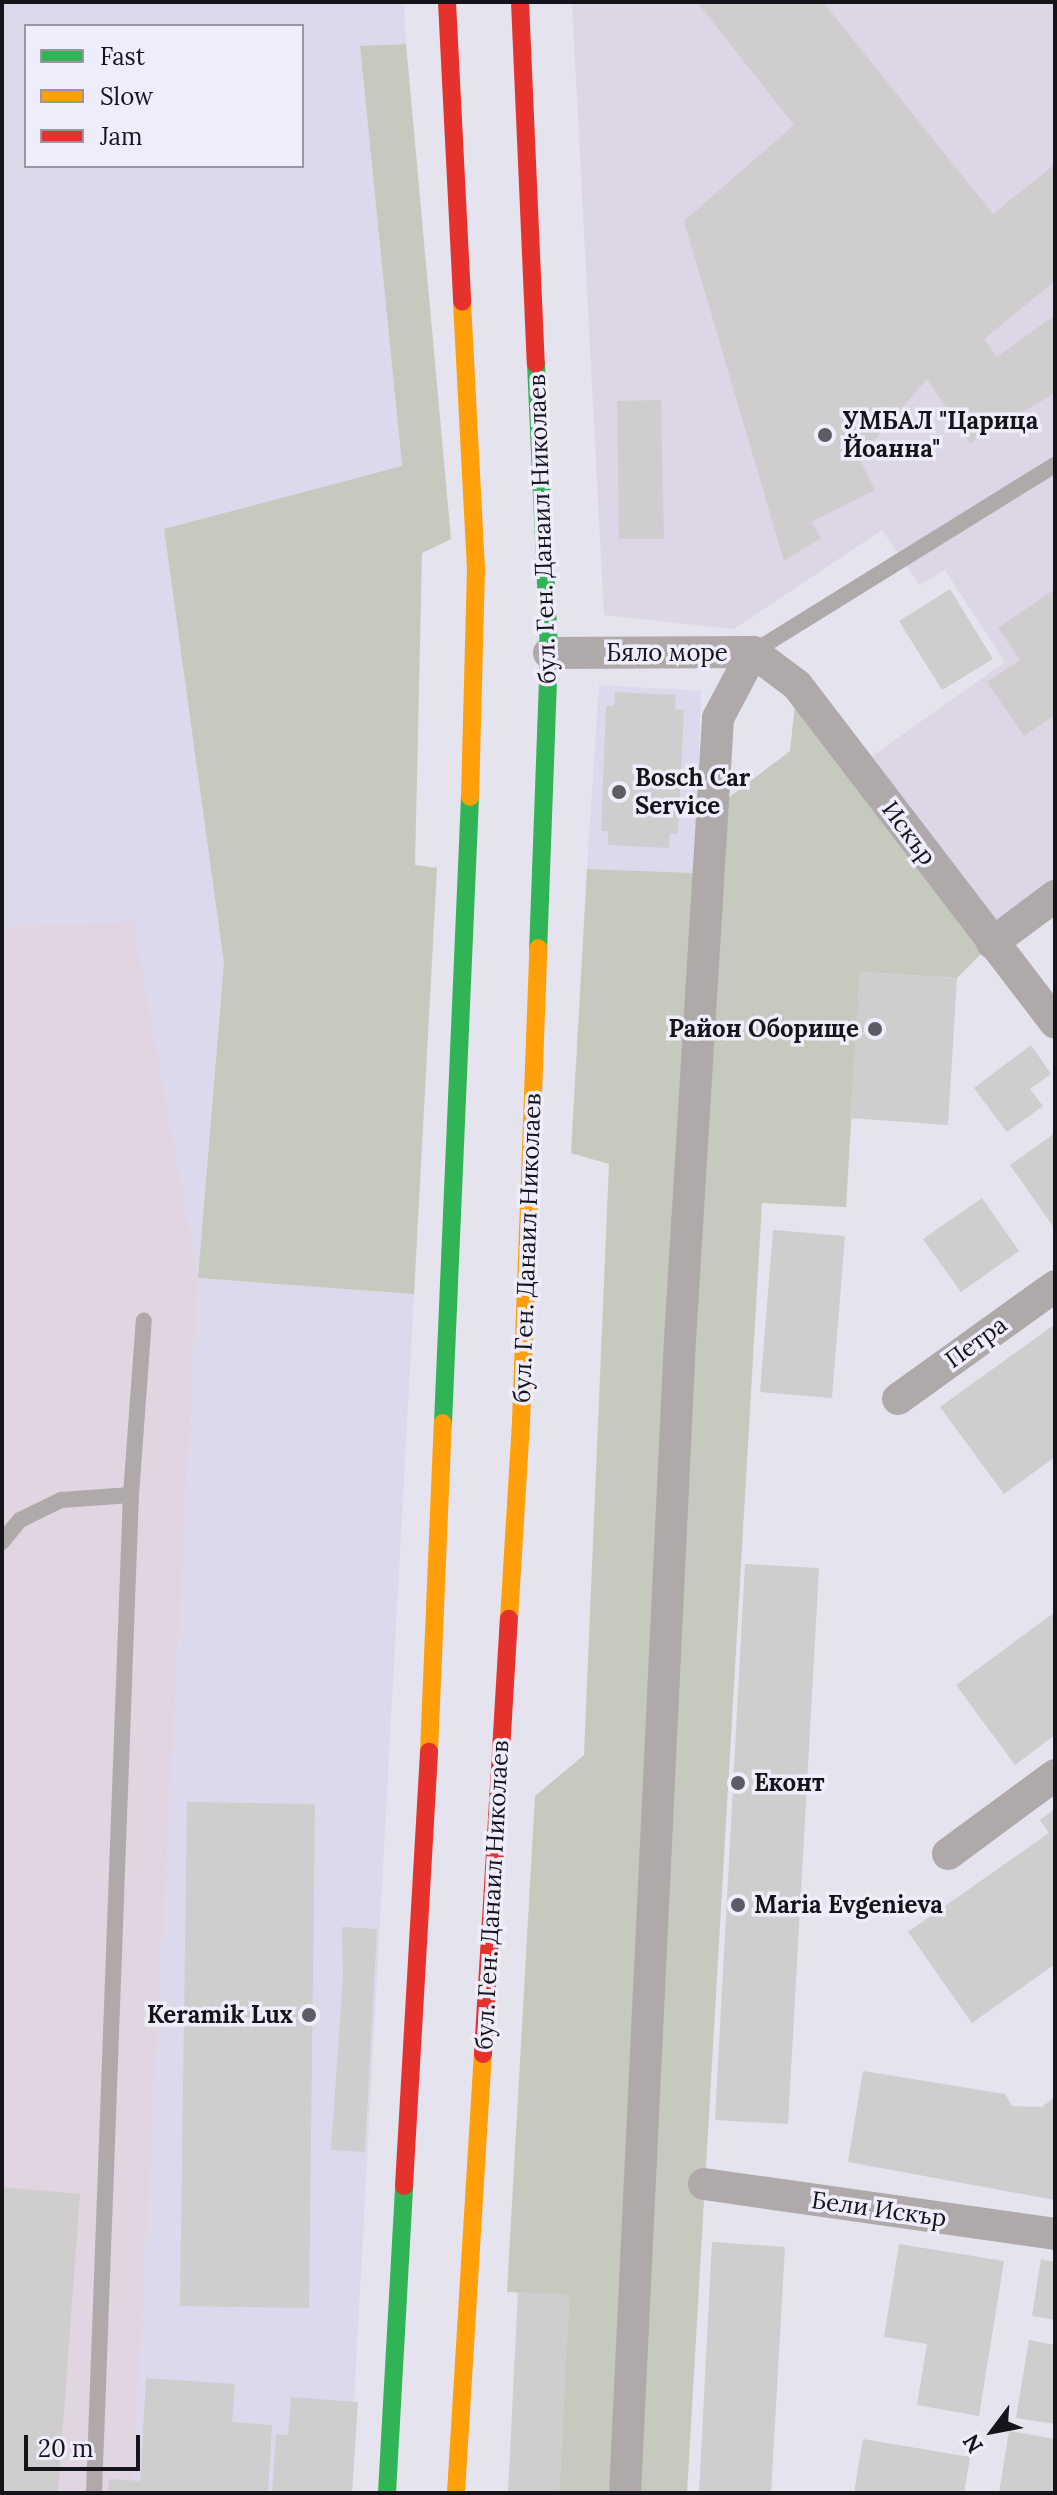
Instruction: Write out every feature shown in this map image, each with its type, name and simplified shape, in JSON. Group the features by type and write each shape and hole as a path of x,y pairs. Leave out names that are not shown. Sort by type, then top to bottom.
{"main road":[{"path":"387,2493 429,1747 476,644 476,569 447,2"},
{"name":"бул. Ген. Данаил Николаев","path":"456,2493 521,1422 549,653 520,2"}],"street":[{"name":"Бяло море","path":"549,653 753,652"},
{"name":"Искър","path":"753,652 797,685 1055,1023"},
{"path":"625,2493 682,1294 718,718 753,652"},
{"path":"992,943 1055,896"},
{"name":"Петра","path":"898,1399 1055,1286"},
{"path":"948,1854 1055,1775"},
{"name":"Бели Искър","path":"704,2184 1055,2234"}],"lane":[{"name":"Бяло море","path":"753,652 1054,468"},
{"path":"94,2493 131,1495 144,1320"},
{"path":"2,1542 20,1520 61,1500 131,1495"}],"shaded area":[{"path":"2,2 404,2 406,44 360,46 402,467 164,529 225,963 198,1278 414,1294 349,2493 133,2493 198,1279 2,1302"},
{"name":"УМБАЛ \"Царица Йоанна\"","path":"572,2 1055,2 1055,896 992,943 858,766 1005,662 945,570 920,585 882,530 734,629 604,615"},
{"path":"406,44 451,539 422,553 415,865 437,868 414,1294 198,1278 224,963 164,529 402,466 360,46"},
{"path":"599,685 701,691 695,873 587,869"},
{"path":"797,685 992,943 957,978 860,972 846,1207 762,1203 687,2493 559,2493 569,2295 507,2292 535,1796 584,1755 609,1164 571,1153 587,869 695,873 698,821 790,751"},
{"path":"133,922 198,1278 133,2493 2,2493 2,927"}],"building":[{"path":"697,2 823,2 993,214 1055,164 1055,281 984,339 997,357 1055,315 1055,393 970,443 927,379 859,458 875,490 811,522 821,538 784,561 684,221 794,125"},
{"path":"661,400 664,539 619,539 617,401"},
{"path":"950,589 993,659 942,690 899,621"},
{"path":"1055,589 1055,715 1024,736 987,682 1020,660 998,628"},
{"path":"615,692 676,695 675,709 684,710 678,834 670,834 669,848 608,845 608,831 601,831 606,706 614,706"},
{"path":"860,972 957,978 948,1125 850,1118"},
{"path":"1031,1045 1051,1074 1030,1089 1043,1106 1007,1132 974,1088"},
{"path":"1055,1133 1055,1229 1010,1165"},
{"path":"982,1198 1019,1251 961,1292 923,1239"},
{"path":"773,1230 845,1236 832,1398 760,1392"},
{"path":"1055,1324 1055,1457 1004,1494 940,1407"},
{"path":"745,1564 819,1568 788,2124 715,2120"},
{"path":"1055,1612 1055,1735 1015,1765 956,1685"},
{"path":"187,1802 315,1804 309,2308 180,2306"},
{"path":"1055,1809 1055,1964 972,2023 908,1932 1049,1833 1040,1820"},
{"path":"342,1927 377,1929 365,2152 331,2150 343,1977"},
{"path":"863,2071 1005,2094 1012,2106 1042,2107 1055,2097 1055,2200 848,2162"},
{"path":"2,2187 80,2194 58,2493 2,2493"},
{"path":"712,2242 785,2247 771,2493 699,2493"},
{"path":"899,2244 1004,2261 979,2416 917,2405 927,2344 884,2337"},
{"path":"1041,2259 1055,2262 1055,2320 1032,2316"},
{"path":"518,2292 570,2295 559,2493 508,2493"},
{"path":"1029,2340 1055,2345 1055,2424 1016,2418"},
{"path":"146,2378 235,2384 232,2422 272,2425 268,2493 108,2493 109,2479 140,2481"},
{"path":"291,2397 358,2402 352,2493 272,2493 276,2434 288,2435"},
{"path":"1009,2431 1055,2439 1055,2493 999,2493"},
{"path":"863,2439 970,2457 964,2493 854,2493"}],"traffic: fast":[{"path":"536,364 549,653 538,948"},
{"path":"443,1423 470,797"},
{"path":"387,2493 404,2186"}],"traffic: slow":[{"path":"462,302 476,569 470,797"},
{"path":"509,1619 521,1422 538,948"},
{"path":"429,1752 443,1423"},
{"path":"456,2493 483,2054"}],"traffic: jam":[{"path":"447,2 462,302"},
{"path":"520,2 536,364"},
{"path":"483,2054 509,1619"},
{"path":"404,2186 429,1752"}],"place":[{"name":"УМБАЛ \"Царица Йоанна\"","path":"825,435"},
{"name":"Bosch Car Service","path":"619,792"},
{"name":"Район Оборище","path":"875,1029"},
{"name":"Еконт","path":"738,1783"},
{"name":"Maria Evgenieva","path":"738,1905"},
{"name":"Keramik Lux","path":"309,2015"}]}
